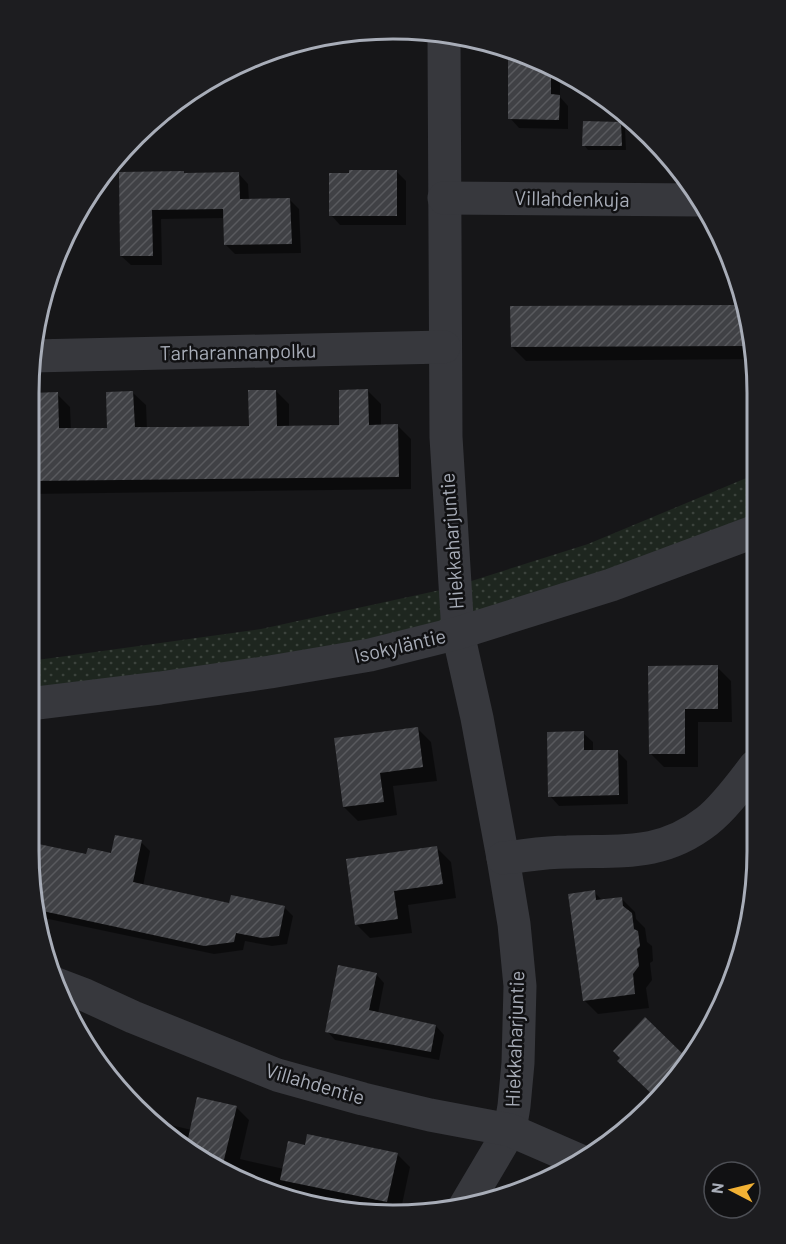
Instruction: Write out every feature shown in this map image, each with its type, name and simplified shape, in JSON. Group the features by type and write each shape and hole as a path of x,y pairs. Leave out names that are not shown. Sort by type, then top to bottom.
{"street":[{"name":"Hiekkaharjuntie","path":"444,43 446,437 458,633 477,718 503,858 514,924 520,986 518,1063 510,1130 471,1196"},
{"name":"Villahdenkuja","path":"444,198 690,200"},
{"name":"Tarharannanpolku","path":"41,356 444,347"},
{"name":"Isokyläntie","path":"39,703 160,688 370,655 458,633 611,585 747,534"},
{"path":"503,858 565,852 650,849 678,840 707,821 747,776"},
{"name":"Villahdentie","path":"67,988 277,1075 429,1115 510,1130 572,1157"}],"shaded area":[{"path":"747,478 747,520 469,619 465,583 588,544"},
{"path":"445,589 447,623 368,643 39,692 39,660 261,629"}],"building":[{"path":"508,58 551,76 551,94 560,95 559,120 508,119"},
{"path":"583,121 621,123 622,146 582,146"},
{"path":"349,170 397,170 397,216 329,216 329,173 349,173"},
{"path":"184,171 184,173 239,172 240,199 290,198 292,244 224,245 223,209 152,210 153,256 120,256 119,172"},
{"path":"736,305 744,346 511,347 510,306"},
{"path":"368,389 369,425 398,424 399,477 39,481 39,393 58,392 59,428 107,428 106,392 133,391 135,427 181,427 249,426 248,390 276,390 277,426 339,425 339,390"},
{"path":"718,665 718,709 685,709 685,754 649,754 648,666"},
{"path":"418,727 423,767 380,773 384,802 343,807 334,738"},
{"path":"584,731 584,750 618,750 619,795 548,797 547,732"},
{"path":"115,835 142,840 133,882 229,903 231,895 285,906 279,936 262,938 236,933 234,942 204,946 45,911 39,844 86,854 88,848 111,853"},
{"path":"437,846 443,884 394,891 398,919 355,925 346,859"},
{"path":"595,890 596,900 622,897 623,906 632,913 634,929 638,931 640,946 637,949 639,966 633,974 635,994 583,1001 568,894"},
{"path":"338,965 377,973 369,1010 436,1025 431,1052 325,1032"},
{"path":"645,1017 683,1054 651,1093 617,1061 620,1058 613,1051"},
{"path":"197,1097 237,1106 224,1162 188,1139"},
{"path":"307,1134 398,1153 387,1202 280,1180 288,1141 305,1145"}]}
